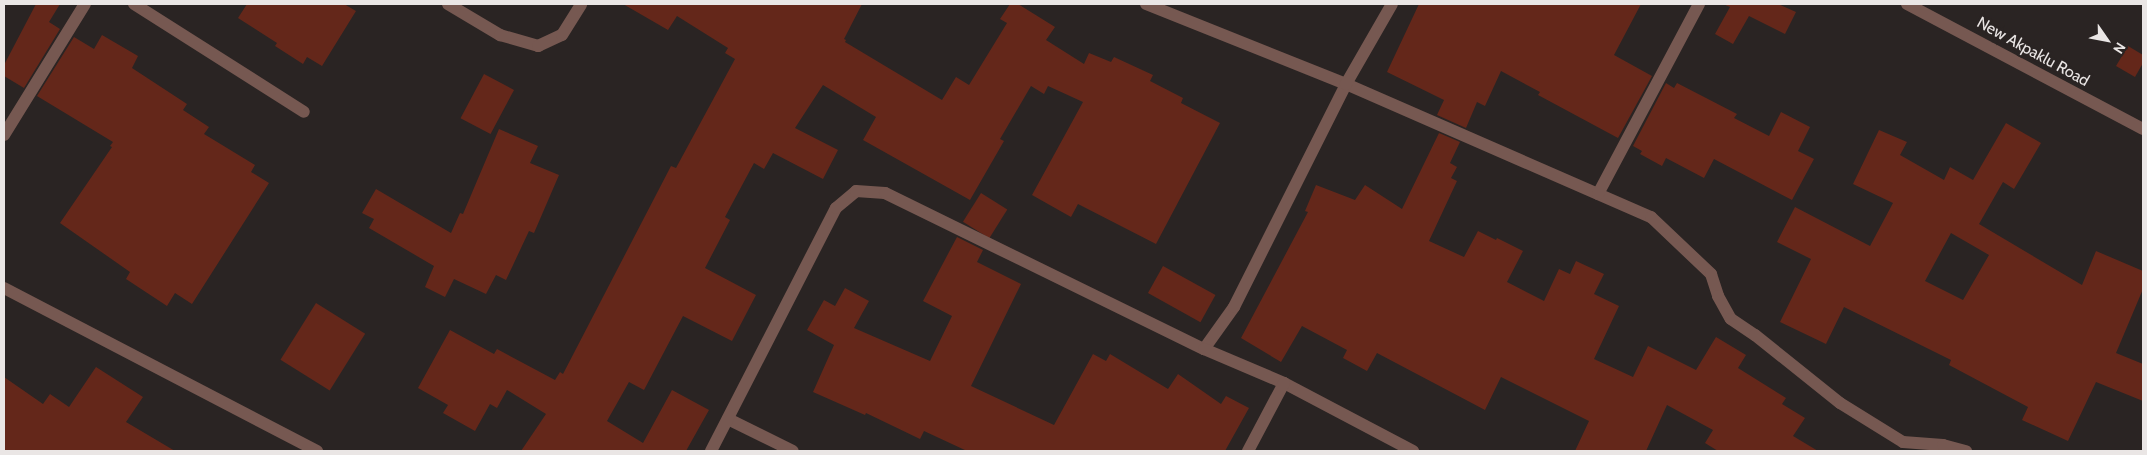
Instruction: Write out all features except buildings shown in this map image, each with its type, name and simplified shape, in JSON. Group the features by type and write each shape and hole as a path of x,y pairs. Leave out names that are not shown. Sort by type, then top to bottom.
{"street":[{"path":"4,135 85,4"},
{"path":"134,4 304,112"},
{"path":"448,4 500,35 538,46 562,35 581,4"},
{"path":"1146,4 1346,84 1651,217 1711,274 1718,296 1731,319 1755,335 1840,402 1903,442 1943,445 1966,451"},
{"path":"1204,349 1234,307 1346,84 1392,4"},
{"path":"1598,194 1699,4"},
{"name":"New Akpaklu Road","path":"1907,4 2143,129"},
{"path":"710,451 836,208 856,192 885,193 1204,349 1284,383 1413,451"},
{"path":"4,288 317,451"},
{"path":"1248,451 1284,383"},
{"path":"728,419 793,451"}]}
